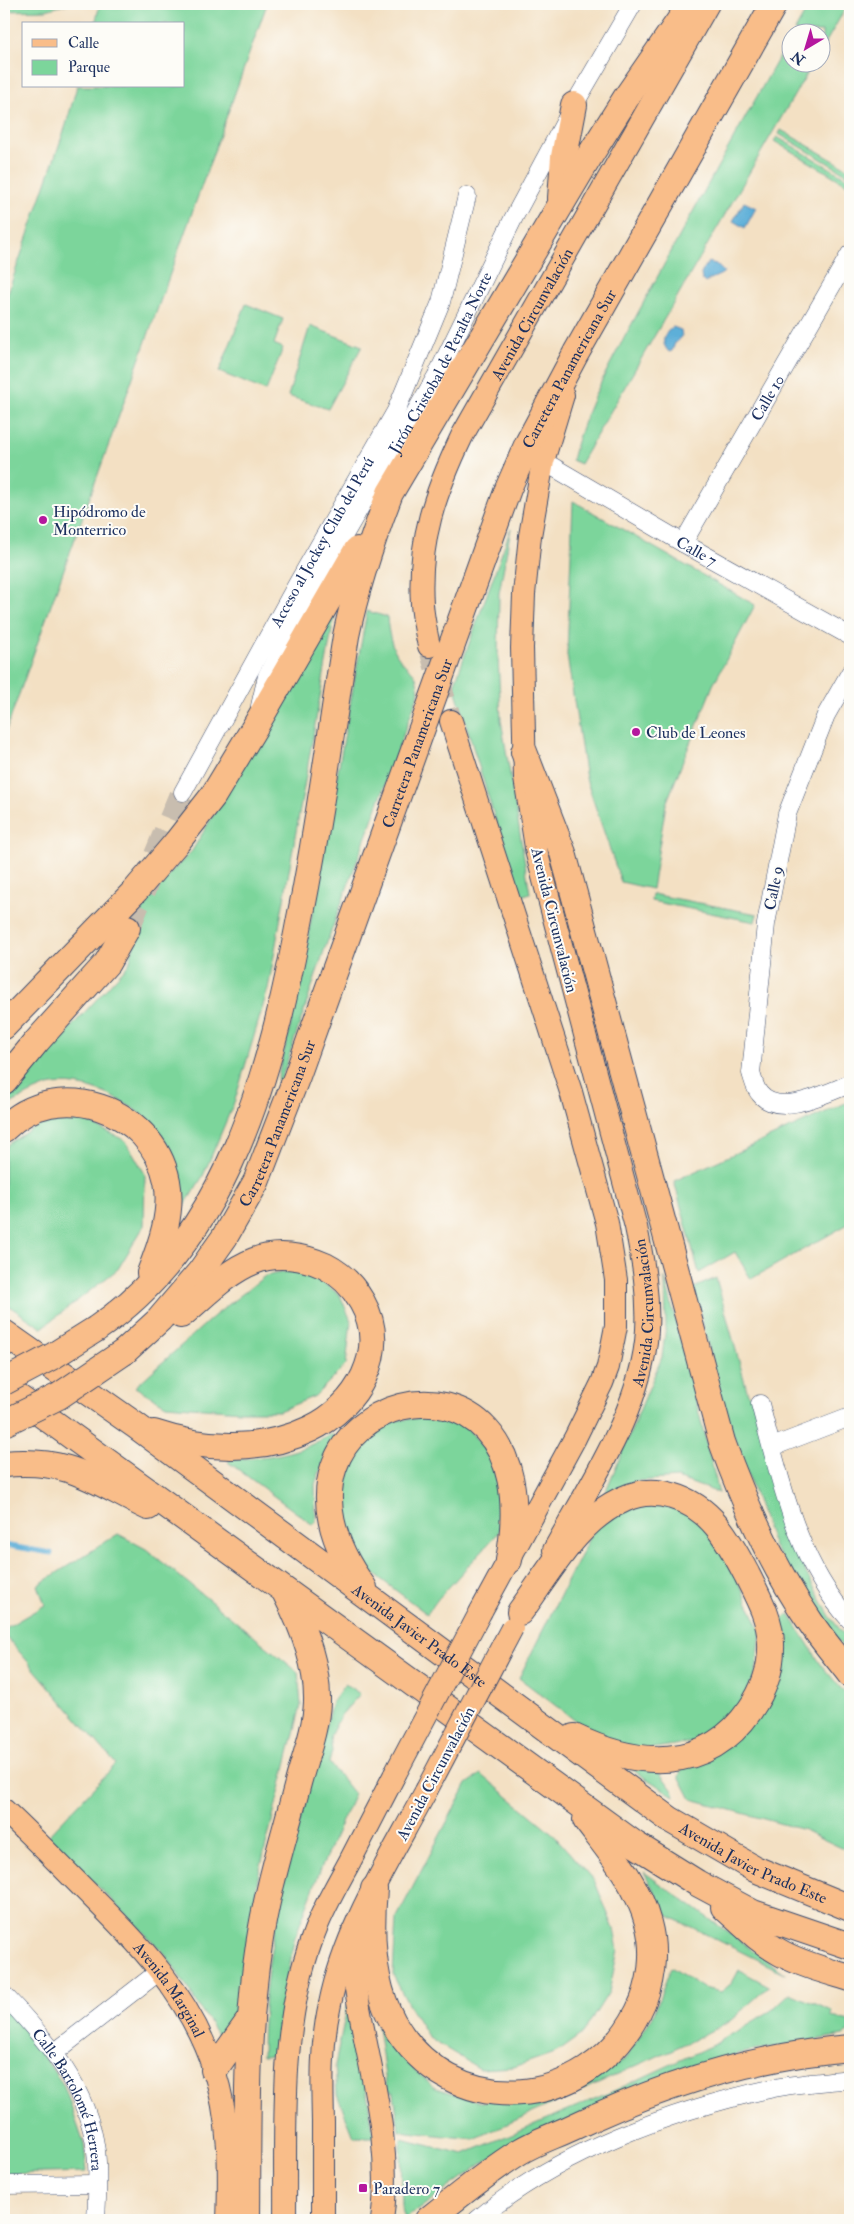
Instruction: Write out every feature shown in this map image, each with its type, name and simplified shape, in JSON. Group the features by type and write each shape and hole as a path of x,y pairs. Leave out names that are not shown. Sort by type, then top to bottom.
{"highway":[{"name":"Carretera Panamericana Sur","path":"4,1382 46,1360 96,1329 142,1291 199,1219 222,1180 245,1128 269,1056 291,968 310,868 347,629 370,544 390,493 560,203 626,98 691,4"},
{"name":"Carretera Panamericana Sur","path":"4,1423 59,1396 124,1352 160,1320 196,1278 224,1238 256,1182 300,1066 508,489 528,443 576,353 774,4"},
{"path":"560,203 564,157 574,105"},
{"path":"4,1026 156,866 213,796 390,493"},
{"path":"524,752 563,853 725,1451 745,1504 779,1572 811,1624 850,1674"},
{"path":"4,1081 36,1041 107,963 116,950 126,928"},
{"path":"4,1129 17,1117 41,1106 55,1103 81,1102 102,1107 121,1116 140,1130 150,1142 164,1168 167,1183 168,1210 156,1257 142,1291"},
{"path":"124,1352 178,1318 226,1278 249,1264 267,1258 296,1257 319,1263 332,1269 344,1278 360,1298 367,1309 373,1332 372,1354 369,1365 358,1387 333,1414 300,1434 253,1445 225,1446 168,1438 135,1425"},
{"name":"Avenida Javier Prado Este","path":"6,1333 135,1425 669,1819 755,1869 850,1908"},
{"path":"4,1386 572,1801 636,1845 697,1883 753,1913 850,1946"},
{"path":"377,1604 355,1576 337,1542 330,1513 329,1488 334,1466 346,1444 369,1421 394,1408 423,1404 444,1406 473,1419 495,1441 509,1469 513,1491 515,1520 509,1560"},
{"path":"4,1464 40,1463 86,1474 144,1505 203,1531"},
{"path":"516,1620 566,1549 594,1519 624,1498 655,1492 689,1502 700,1508 718,1525 761,1604 766,1616 771,1642 770,1663 763,1687 744,1718 728,1735 717,1743 684,1757 647,1760 620,1754 584,1742 526,1713"},
{"path":"247,2220 251,2018 258,1952 264,1914 309,1742 317,1703 310,1656 304,1633 285,1591"},
{"path":"374,1889 372,1942 380,1986 393,2020 420,2056 456,2080 484,2090 516,2093 532,2092 568,2080 600,2060 624,2036 646,1994 652,1966 648,1924 636,1892 572,1801"},
{"path":"697,1883 756,1937 780,1953 850,1978"},
{"path":"214,2070 251,2018"},
{"path":"428,2220 472,2184 520,2151 617,2106 741,2065 823,2050 850,2048"}],"main road":[{"name":"Avenida Circunvalación","path":"429,646 422,606 422,562 428,521 443,476 462,436 708,4"},
{"name":"Avenida Circunvalación","path":"323,2220 323,2049 332,1996 345,1953 374,1889 623,1422 640,1372 647,1330 645,1282 638,1236 537,854 528,804 524,752 522,648 524,594 530,536 543,461 576,353"},
{"name":"Avenida Circunvalación","path":"285,2220 287,2057 293,2009 311,1941 325,1907 481,1611 575,1438 602,1383 608,1366 616,1326 616,1280 607,1223 571,1092 451,721"},
{"name":"Avenida Marginal","path":"4,1810 128,1934 161,1970 193,2019 214,2070 222,2097 228,2138 228,2220"},
{"path":"356,1928 355,1981 383,2136 385,2202 382,2220"}],"street":[{"name":"Jirón Cristobal de Peralta Norte","path":"256,725 267,676 302,607 437,375 514,217 574,105 633,4"},
{"name":"Acceso al Jockey Club del Perú","path":"183,792 296,586 396,411 441,302 467,196"},
{"name":"Calle 10","path":"683,543 850,254"},
{"name":"Calle 7","path":"543,461 683,543 850,636"},
{"name":"Calle 9","path":"850,673 826,714 787,814 766,924 750,1073 760,1095 777,1105 796,1103 850,1084"},
{"path":"760,1404 799,1536 814,1570 847,1609"},
{"path":"772,1447 850,1417"},
{"path":"54,2053 161,1970"},
{"name":"Calle Bartolomé Herrera","path":"4,1995 33,2026 67,2070 88,2117 96,2151 96,2220"},
{"path":"477,2220 548,2171 607,2143 659,2122 721,2102 776,2088 850,2080"},
{"path":"4,2185 97,2184"}],"green space":[{"path":"4,4 68,4 46,10 4,11"},
{"name":"Hipódromo de Monterrico","path":"100,4 267,4 4,736 4,304 66,125 76,88 185,88 185,22 96,22"},
{"path":"810,4 848,4 832,32 832,22 800,22"},
{"path":"782,52 782,72 808,72 580,464 572,460 594,397 700,199"},
{"path":"781,130 850,170 850,176 779,134"},
{"path":"777,137 850,180 850,186 774,141"},
{"path":"246,304 283,319 274,344 283,348 266,391 219,372"},
{"path":"310,326 362,346 328,409 288,396"},
{"name":"Club de Leones","path":"573,501 755,605 713,685 666,804 652,889 621,882 586,779 567,655"},
{"path":"511,528 499,593 498,657 501,720 530,893 519,897 454,685"},
{"path":"336,607 268,989 235,1100 203,1176 181,1211 177,1177 167,1144 147,1119 133,1108 101,1092 68,1084 47,1086 4,1107 4,1100 129,964 146,898 192,851"},
{"path":"367,611 387,617 394,649 404,664 415,675 419,692 325,948 281,1080 277,1080 295,1008"},
{"path":"652,894 757,914 755,922 651,901"},
{"path":"850,1101 850,1223 751,1279 735,1252 699,1273 674,1181"},
{"path":"82,1119 126,1141 145,1174 144,1226 118,1269 42,1328 6,1304 4,1299 4,1152 8,1144 39,1124"},
{"path":"303,1268 340,1295 351,1321 346,1365 315,1396 279,1411 240,1411 166,1405 135,1387 213,1317 265,1276"},
{"path":"665,1278 719,1493 677,1478 637,1481 602,1500 662,1357 666,1326"},
{"path":"716,1278 748,1394 755,1401 785,1519 806,1573 831,1618 850,1642 850,1656 821,1621 774,1547 724,1409 694,1288"},
{"path":"448,1415 463,1423 501,1468 499,1532 438,1599 427,1614 357,1561 342,1535 345,1463 381,1422"},
{"path":"331,1434 336,1438 327,1454 315,1484 316,1521 313,1525 228,1462 231,1459 283,1454 319,1441"},
{"path":"653,1503 692,1513 725,1552 761,1632 756,1672 745,1699 716,1729 693,1742 642,1750 597,1737 519,1678 593,1530 609,1514"},
{"path":"118,1534 146,1549 298,1672 301,1705 258,1877 247,1959 238,2067 166,1955 48,1836 116,1764 4,1634 4,1629 45,1605 38,1585"},
{"path":"789,1614 822,1666 850,1699 850,1852 804,1830 691,1799 679,1776 682,1768 745,1730 780,1621"},
{"path":"345,1684 360,1694 341,1715 330,1736 332,1751 329,1763 354,1794 321,1868 294,1940 275,2055 262,2056 269,1966 285,1877 332,1702"},
{"path":"656,1768 674,1792 674,1796 631,1769"},
{"path":"481,1774 551,1832 595,1882 614,1929 618,1950 609,1992 583,2033 557,2052 514,2067 480,2069 429,2038 393,1975 396,1919 467,1784"},
{"path":"644,1872 786,1974 667,1915"},
{"path":"671,1967 703,1988 721,1992 732,1983 739,1970 769,1986 730,2021 691,2041 474,2139 399,2131 394,2092 387,2090 378,2027 396,2052 433,2087 481,2102 586,2083 625,2059 653,2016"},
{"path":"790,1993 832,2011 831,2017 850,2021 850,2031 843,2035 736,2054 684,2073 487,2160 405,2219 402,2209 401,2139 464,2154 618,2089 717,2043 772,2010"},
{"path":"353,2006 374,2137 354,2137 337,2094 335,2065 347,2007"},
{"path":"4,2008 24,2029 64,2086 84,2144 87,2172 4,2174"}],"water":[{"path":"744,202 756,208 745,228 733,221"},
{"path":"708,262 716,264 724,272 705,283 702,280 701,274"},
{"path":"673,327 681,330 682,337 675,343 672,351 669,352 664,345 664,338"}],"waterway":[{"path":"4,1545 51,1553"}],"tunnel":[{"path":"429,646 451,721"},
{"path":"127,928 183,792"}],"place":[{"name":"Hipódromo de Monterrico","path":"43,520"},
{"name":"Club de Leones","path":"636,732"},
{"name":"Paradero 7","path":"363,2188"}]}
